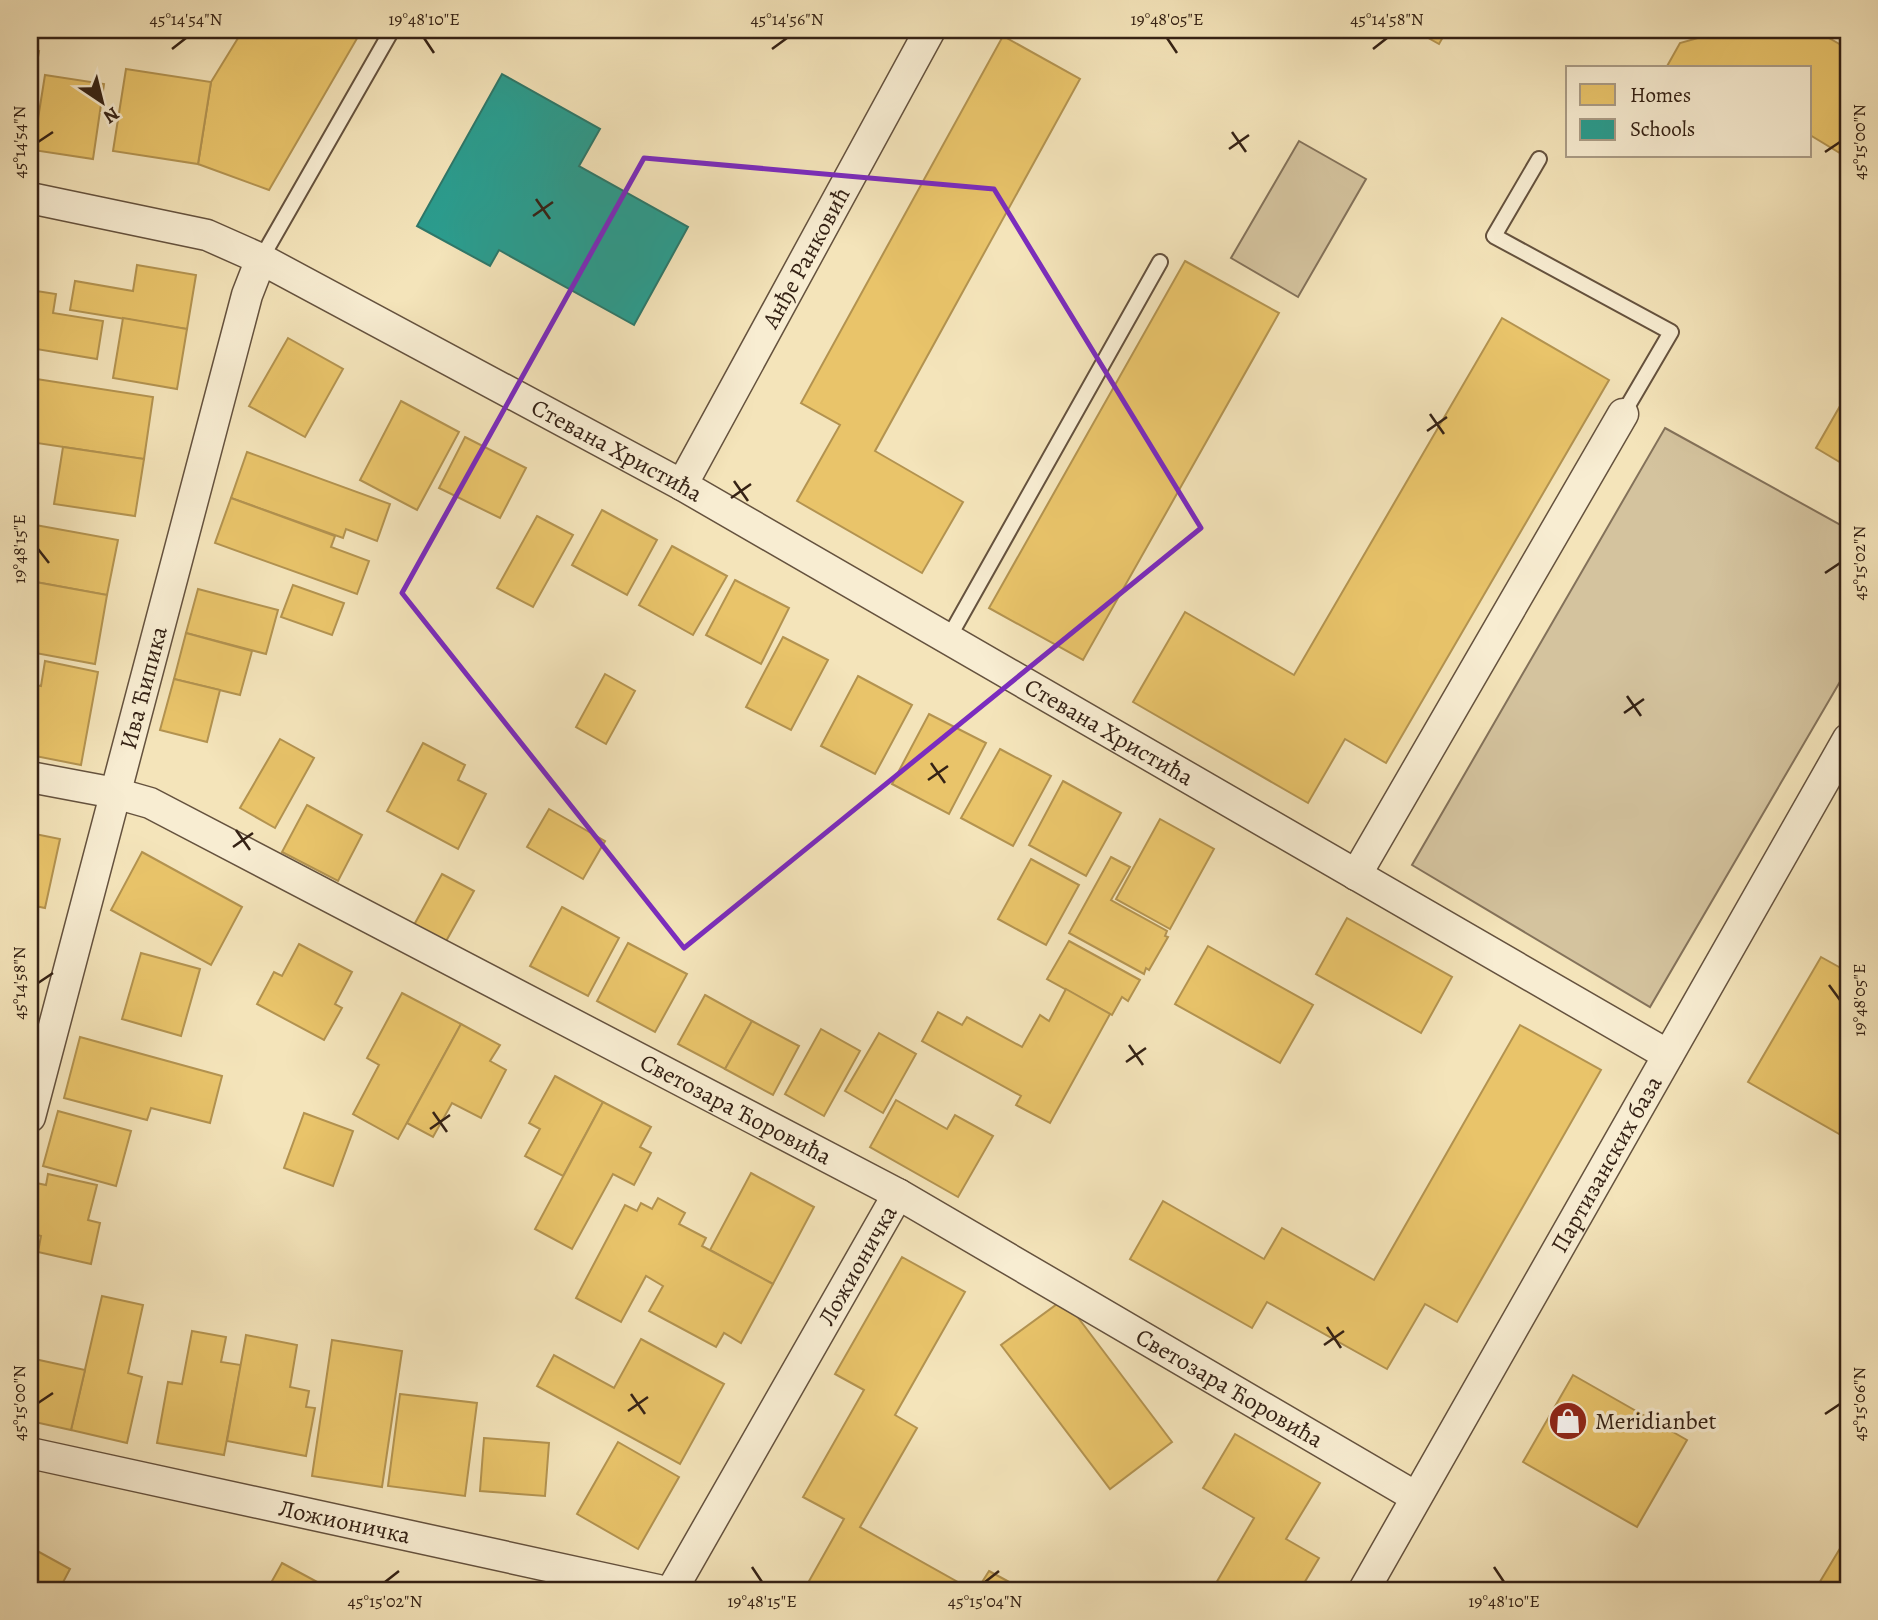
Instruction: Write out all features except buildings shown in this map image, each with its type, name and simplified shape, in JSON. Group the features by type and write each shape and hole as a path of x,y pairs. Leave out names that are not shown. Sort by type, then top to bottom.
{"street":[{"name":"Анђе Ранковић","path":"682,485 930,30"},
{"name":"Стевана Христића","path":"30,198 207,235 261,259 682,485 1668,1055"},
{"name":"Ива Ћипика","path":"30,1117 247,295 261,259"},
{"path":"1356,875 1623,414"},
{"name":"Партизанских база","path":"1364,1590 1848,739"},
{"name":"Светозара Ћоровића","path":"30,777 115,793 150,803 898,1194 1416,1497"},
{"name":"Ложионичка","path":"672,1590 898,1194"},
{"name":"Ложионичка","path":"30,1453 658,1590"}],"lane":[{"path":"261,259 392,30"},
{"path":"1539,159 1494,236 1671,332 1623,414"},
{"path":"948,639 1160,262"}],"highlighted area":[{"path":"644,158 994,189 1201,528 684,948 402,593"}],"shaded area":[{"path":"1299,141 1366,179 1298,297 1231,258"},
{"path":"1665,428 1848,529 1848,668 1650,1007 1412,865"}],"place":[{"name":"Meridianbet","path":"1568,1421"}]}
